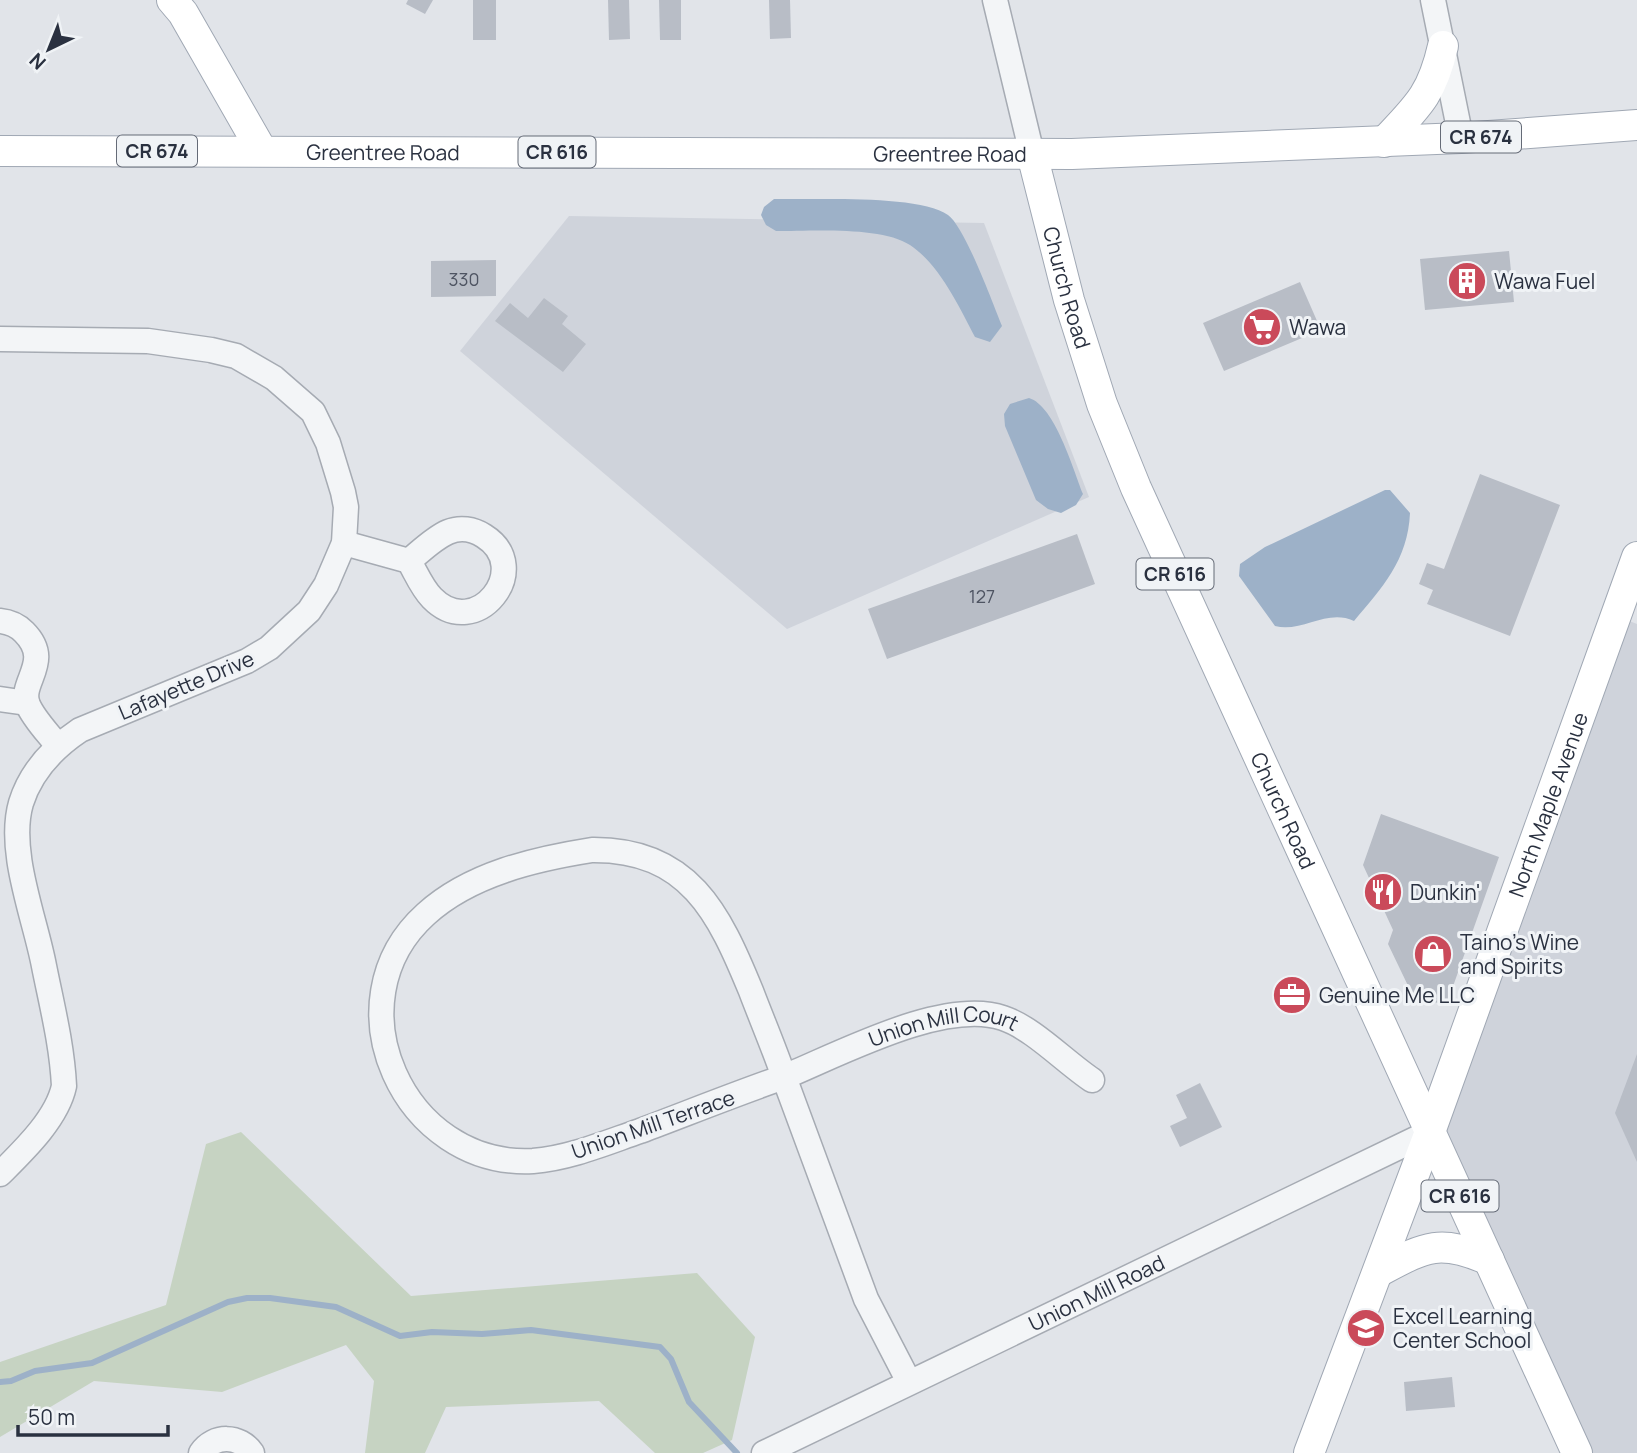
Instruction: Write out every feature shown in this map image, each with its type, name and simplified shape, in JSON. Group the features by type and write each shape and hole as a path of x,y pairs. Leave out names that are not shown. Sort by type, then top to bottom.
{"main road":[{"path":"172,0 190,25 261,150"},
{"path":"1384,142 1425,97 1436,79 1443,46"},
{"name":"Greentree Road","path":"261,150 1032,154 1384,142 1637,125"},
{"name":"CR 674","path":"0,150 261,150"},
{"name":"Church Road","path":"1032,154 1069,300 1102,404 1136,488 1577,1453"},
{"name":"North Maple Avenue","path":"1309,1453 1430,1132 1637,557"},
{"path":"1378,1272 1424,1249 1446,1245 1489,1260"}],"street":[{"path":"995,0 1032,154"},
{"path":"1433,0 1461,138"},
{"name":"Lafayette Drive","path":"0,339 158,341 236,356 275,378 313,412 328,443 345,507 344,543 319,596 299,622 269,648 241,663 80,730 57,745 28,786 20,805 18,831 21,869 56,1017 64,1087 62,1095 37,1132 0,1174"},
{"path":"344,543 409,561"},
{"path":"0,621 18,626 34,647 36,660 28,685 27,703 57,745"},
{"path":"0,699 27,703"},
{"name":"Union Mill Terrace","path":"784,1077 582,1151 533,1161 486,1156 443,1135 408,1100 387,1055 381,1007 385,982 408,935 425,915 468,886 517,867 567,854 616,850 638,855 680,875 712,909 735,948 784,1077 866,1299 909,1382"},
{"name":"Union Mill Court","path":"784,1077 909,1026 956,1015 981,1013 1005,1019 1025,1030 1092,1080"},
{"name":"Union Mill Road","path":"764,1453 1430,1132"},
{"path":"201,1453 217,1440 229,1438 242,1442 252,1453"}],"shaded area":[{"path":"569,216 984,223 1089,497 787,629 460,351"},
{"path":"1616,616 1637,624 1637,1453 1577,1453 1430,1132"}],"green space":[{"path":"241,1132 411,1296 697,1273 755,1337 732,1440 703,1453 655,1453 599,1401 446,1407 425,1453 365,1453 374,1381 346,1345 222,1392 94,1381 0,1437 0,1362 166,1305 206,1144"}],"water":[{"path":"774,199 890,201 934,208 948,215 955,222 970,250 1002,326 990,342 975,337 940,275 921,253 898,239 865,232 776,231 766,225 761,215 764,207"},
{"path":"1029,398 1038,403 1055,425 1083,494 1076,505 1061,513 1048,509 1036,500 1005,426 1004,414 1010,404"},
{"path":"1390,490 1410,513 1399,559 1374,597 1354,621 1334,617 1295,626 1275,626 1239,576 1240,564 1265,547"}],"building":[{"path":"408,0 433,0 425,14 406,4"},
{"path":"473,0 496,0 496,40 473,40"},
{"path":"608,0 629,0 630,39 609,40"},
{"path":"659,0 681,0 681,40 660,40"},
{"path":"769,0 790,0 791,38 770,39"},
{"name":"Wawa Fuel","path":"1509,251 1514,302 1425,310 1420,259"},
{"path":"496,260 496,296 431,297 431,261"},
{"name":"Wawa","path":"1300,282 1321,330 1224,371 1203,323"},
{"path":"544,298 568,316 562,324 586,344 563,372 495,321 510,303 528,318"},
{"path":"1480,474 1560,505 1510,636 1427,604 1433,590 1419,584 1427,563 1444,569"},
{"path":"1077,534 1095,584 887,659 868,609"},
{"path":"1381,814 1499,857 1446,1006 1412,994 1388,944 1393,930 1363,865"},
{"path":"1637,1054 1637,1162 1615,1113"},
{"path":"1200,1083 1222,1127 1180,1147 1170,1126 1187,1118 1176,1095"},
{"path":"1452,1377 1455,1407 1406,1411 1404,1382"}],"waterway":[{"path":"0,1382 11,1381 35,1371 92,1363 228,1302 247,1298 270,1298 336,1307 400,1336 432,1332 482,1334 531,1330 660,1347 671,1359 689,1402 737,1453"}],"place":[{"name":"Wawa Fuel","path":"1467,281"},
{"name":"Wawa","path":"1262,327"},
{"name":"Dunkin'","path":"1383,892"},
{"name":"Taino's Wine and Spirits","path":"1433,954"},
{"name":"Genuine Me LLC","path":"1292,995"},
{"name":"Excel Learning Center School","path":"1366,1328"}]}
